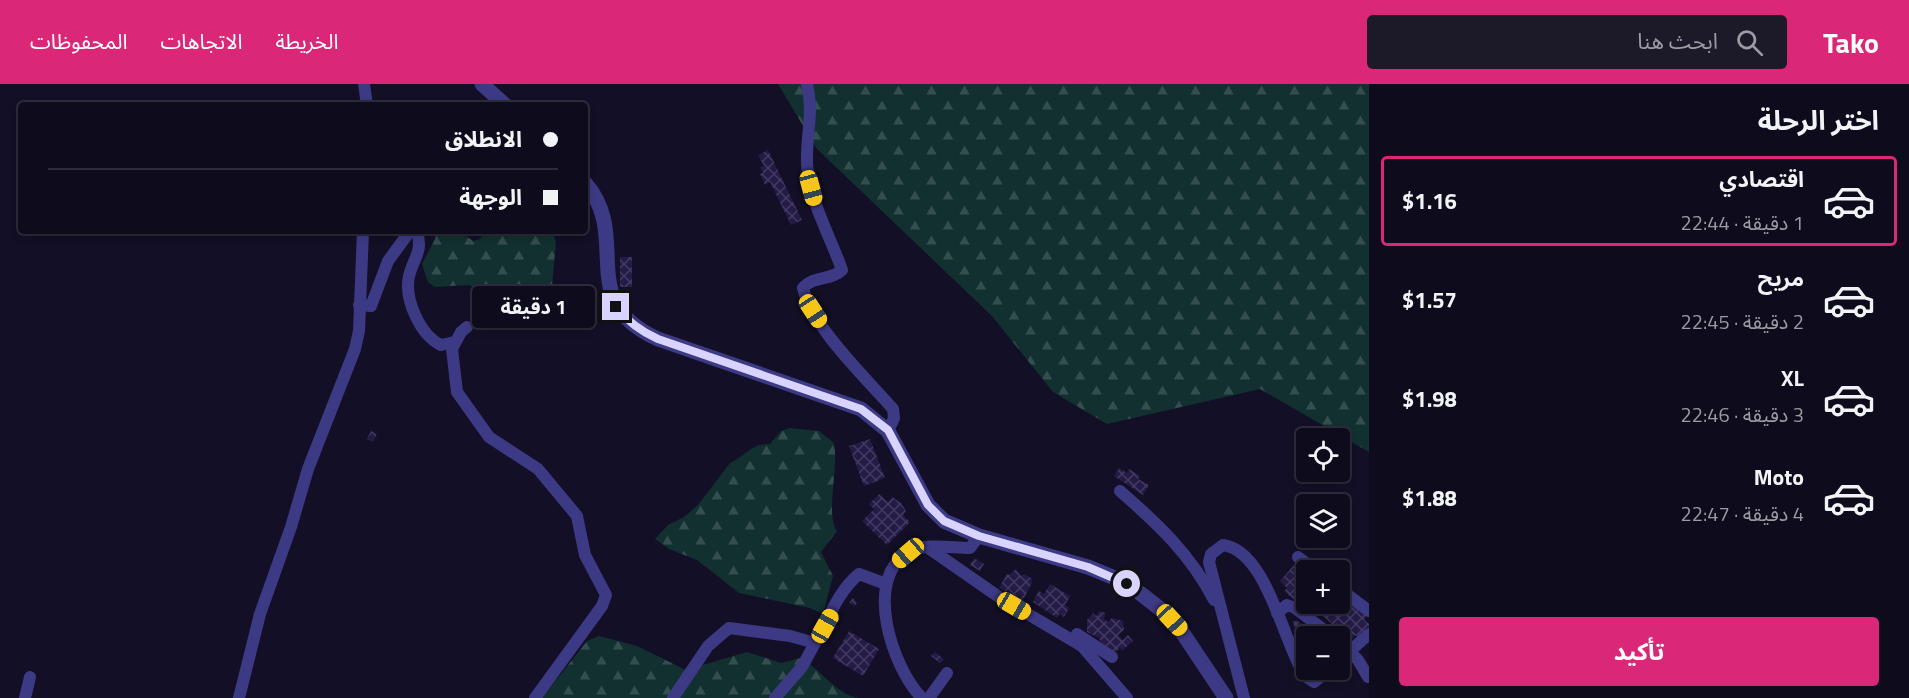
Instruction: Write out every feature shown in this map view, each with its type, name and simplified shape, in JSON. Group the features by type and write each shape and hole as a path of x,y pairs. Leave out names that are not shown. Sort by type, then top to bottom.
{"street":[{"path":"364,84 367,102"},
{"path":"482,84 501,102"},
{"path":"807,84 812,115 807,163 811,188 817,210 828,229 842,270 836,275 811,279 803,288 805,299 848,359 893,409 894,418 888,430"},
{"path":"588,187 600,203 604,220 610,292 626,320 641,331 658,339 861,409 888,430 928,505 944,521 979,536 1088,567 1127,584 1163,611 1180,629 1226,698"},
{"path":"240,698 260,614 291,527 308,469 355,349 363,234"},
{"path":"359,305 371,306 388,261 408,234"},
{"path":"418,234 421,245 409,284 412,309 435,342 441,345 454,342"},
{"path":"467,327 454,342 452,357 457,392 489,437 538,469 578,516 585,555 606,595 602,606 535,698"},
{"path":"1120,491 1164,529 1191,561 1221,615"},
{"path":"908,698 907,680 884,612 886,584 897,562 908,553 927,547 970,548 979,536"},
{"path":"1244,698 1209,562 1211,554 1223,545 1238,549 1246,555 1258,575 1296,657"},
{"path":"927,547 999,597 1082,646 1127,698"},
{"path":"1298,557 1302,560"},
{"path":"775,698 802,667 843,591 853,579 859,574 886,584"},
{"path":"1350,596 1369,611"},
{"path":"1276,614 1287,605 1295,608 1319,626"},
{"path":"673,698 708,646 729,628 790,636 815,643"},
{"path":"1058,632 1067,631 1079,635 1112,657"},
{"path":"1350,646 1369,634"},
{"path":"1350,659 1368,677"},
{"path":"929,698 947,673"},
{"path":"25,698 30,677"},
{"path":"907,680 922,698"}],"green space":[{"path":"778,84 1369,84 1369,452 1350,441 1350,428 1327,428 1260,389 1107,424 1053,392 992,316 817,149"},
{"path":"436,234 464,234 473,241 480,239 483,234 553,234 556,242 552,286 538,301 518,296 484,294 469,285 435,287 428,282 422,264"},
{"path":"789,428 819,431 834,443 832,514 837,531 821,552 833,576 823,614 810,608 739,593 697,560 669,549 655,539 668,525 684,517 698,505 730,463 753,448 770,444 781,431"},
{"path":"599,636 637,646 686,670 747,652 781,663 801,658 842,692 858,698 542,698 587,641"}],"building":[{"path":"768,150 802,220 791,225 770,182 765,185 760,174 763,173 760,167 764,166 758,155"},
{"path":"620,257 632,257 632,287 620,287"},
{"path":"371,431 377,434 373,442 367,439"},
{"path":"870,439 885,478 864,486 849,446"},
{"path":"1119,468 1127,473 1129,469 1140,476 1138,479 1149,485 1143,495 1114,476"},
{"path":"879,494 888,502 892,497 901,503 906,511 903,515 910,522 887,545 862,521 874,509 869,504"},
{"path":"974,558 984,564 980,571 970,565"},
{"path":"1296,565 1296,602 1284,591 1287,588 1280,581"},
{"path":"1016,569 1021,576 1024,574 1031,578 1032,583 1022,602 999,588 1007,574 1010,575"},
{"path":"1050,584 1070,596 1065,605 1069,608 1064,617 1059,614 1057,618 1033,602 1039,591 1044,594"},
{"path":"853,598 857,603 855,606 849,603"},
{"path":"1350,602 1367,616 1364,620 1369,624 1369,628 1360,639 1355,635 1351,640 1350,626 1335,626 1323,616 1325,614 1350,614"},
{"path":"1100,611 1105,613 1104,619 1108,622 1112,618 1123,621 1124,630 1118,635 1123,640 1128,635 1133,641 1122,651 1120,648 1116,652 1112,651 1102,644 1099,638 1087,632 1087,620 1093,613 1096,616"},
{"path":"1296,620 1305,626 1296,626 1296,632 1293,622"},
{"path":"849,631 879,649 863,676 833,658"},
{"path":"935,652 944,659 940,663 931,656"}],"route":[{"path":"616,307 626,320 641,331 658,339 861,409 888,430 928,505 944,521 979,536 1088,567 1127,584"}]}
